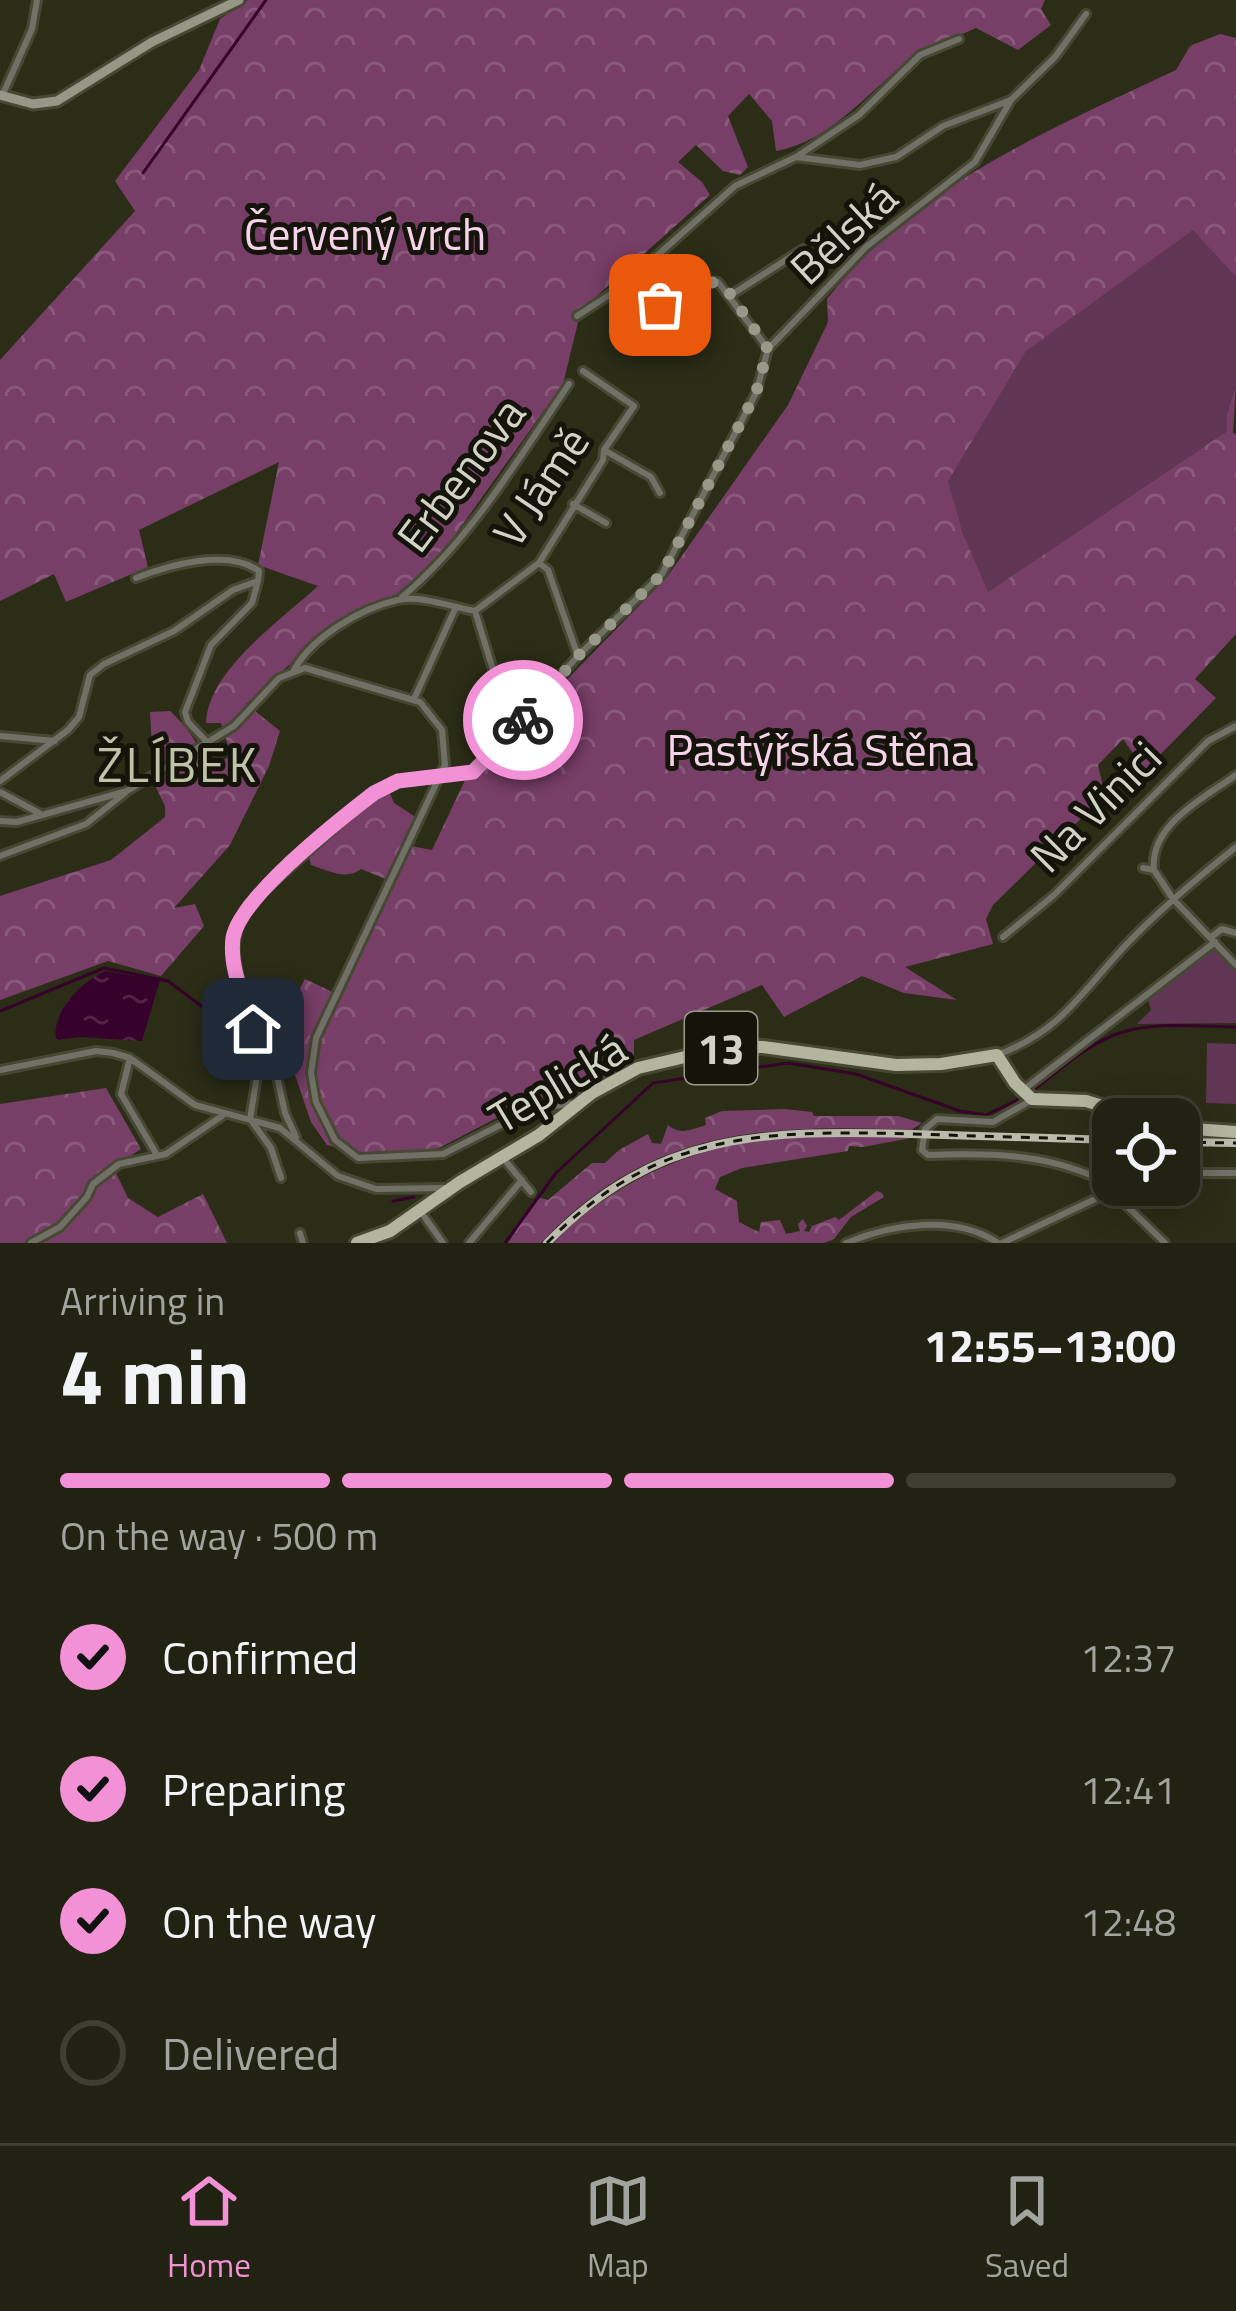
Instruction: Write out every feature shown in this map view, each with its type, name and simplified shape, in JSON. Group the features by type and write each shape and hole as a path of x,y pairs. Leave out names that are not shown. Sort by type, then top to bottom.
{"main road":[{"name":"Teplická","path":"357,1243 390,1231 638,1068 732,1046 896,1065 997,1055"},
{"path":"997,1055 1028,1093 1092,1103"},
{"path":"1200,1129 1236,1132"}],"street":[{"path":"37,0 32,29 1,95 33,104 56,101 152,42 239,0"},
{"path":"796,158 860,165 896,157 943,126 1011,100 1055,57 1086,14"},
{"path":"577,316 632,277 735,186 796,158 860,116 920,55 959,39"},
{"name":"Bělská","path":"250,1120 257,1045 233,961 238,921 261,891 374,793 398,781 473,772 578,656 662,574 756,393 768,349 866,247 974,162 1011,100"},
{"path":"731,295 803,249"},
{"path":"632,277 718,282 768,349"},
{"path":"660,305 706,280"},
{"name":"V Jámě","path":"475,611 538,563 634,406 584,371"},
{"name":"Erbenova","path":"128,791 234,726 319,640 399,600 440,565 568,384"},
{"path":"604,449 651,477 660,493"},
{"path":"574,504 606,523"},
{"path":"136,578 190,562 254,566 259,571 252,603 211,645 185,712 204,744"},
{"path":"538,563 548,569 578,656"},
{"path":"0,781 79,717 91,675 104,664 174,631 233,590 258,581"},
{"path":"399,600 475,611 512,732"},
{"path":"414,698 456,608"},
{"path":"294,670 320,670 414,698 442,730 446,754 442,777 316,1038 311,1073 319,1112 335,1140 350,1154 369,1159 432,1156 532,1109 580,1102"},
{"name":"Na Vinici","path":"1003,937 1054,895 1208,741 1236,726"},
{"path":"0,736 55,741"},
{"path":"1236,775 1189,808 1158,840 1152,853 1154,870 1174,899 1236,965"},
{"path":"0,820 17,821 128,791"},
{"path":"0,856 86,824 128,791"},
{"path":"0,792 42,814"},
{"path":"1232,850 1236,861"},
{"name":"Teplická","path":"997,1055 1057,1023 1122,949 1232,850"},
{"path":"1143,868 1154,870"},
{"path":"1092,1176 1037,1158 928,1155 922,1150 926,1129 937,1119 993,1122 1026,1107 1028,1093 1222,929 1236,933"},
{"path":"271,1049 296,1138"},
{"path":"0,1070 96,1051 130,1058 195,1106 296,1138 338,1176 376,1189 450,1189"},
{"path":"130,1058 121,1094 158,1155"},
{"path":"31,1243 60,1227 93,1184 119,1164 166,1154 224,1115"},
{"path":"250,1120 271,1148 281,1178"},
{"path":"503,1158 532,1192"},
{"path":"1200,1173 1236,1173"},
{"path":"469,1243 522,1180"},
{"path":"846,1243 872,1232 934,1224 981,1232 1000,1243 1018,1239 1092,1199"},
{"path":"1126,1206 1166,1243"},
{"path":"420,1211 443,1243"},
{"path":"300,1232 303,1243"}],"green space":[{"name":"Červený vrch","path":"248,0 1045,0 1041,9 1051,25 1018,50 976,28 937,44 915,56 833,125 776,151 772,121 749,94 728,116 748,167 740,175 723,171 696,145 678,162 710,195 581,310 563,384 435,563 392,598 334,628 246,704 280,731 269,766 230,845 174,908 195,904 204,926 161,976 108,961 0,1000 0,896 111,860 165,817 154,783 150,712 170,711 177,717 210,770 231,755 221,723 206,723 219,684 249,648 318,586 258,565 279,462 139,530 148,567 66,602 54,574 0,601 0,360 135,211 115,181 199,70 220,19"},
{"name":"Pastýřská Stěna","path":"1220,34 1236,38 1236,277 1192,231 962,531 989,591 1227,431 1236,384 1236,634 1195,679 1216,698 1145,770 1123,739 1098,765 1105,795 993,905 986,919 993,944 905,967 957,1000 904,993 862,976 784,1017 762,985 634,1040 634,1061 588,1091 533,1099 437,1149 363,1154 327,1145 311,1122 294,1072 285,1016 305,979 341,996 411,846 432,850 466,778 667,577 788,405 828,322 827,299 902,223 943,192 1033,139 1176,70 1190,46"},
{"path":"389,791 394,803 417,818 386,879 361,869 343,874 311,865 313,853 377,796"},
{"path":"106,1088 141,1149 113,1167 128,1198 158,1217 203,1194 227,1243 0,1243 0,1104"},
{"path":"785,1109 814,1116 898,1116 922,1123 911,1130 806,1129 711,1141 624,1176 582,1205 541,1243 508,1243 538,1197 548,1200 592,1163 605,1163 648,1134 652,1143 661,1144 668,1125 686,1131 706,1125 705,1118 722,1111"},
{"path":"834,1135 911,1138 742,1168 720,1177 715,1189 737,1201 739,1222 759,1232 761,1222 780,1220 786,1234 800,1231 798,1224 803,1219 804,1231 809,1232 812,1226 835,1217 839,1220 877,1191 882,1193 884,1197 851,1217 834,1239 824,1243 553,1243 614,1194 682,1160 756,1141"}],"shaded area":[{"path":"1193,230 1236,277 1236,384 1227,431 988,592 962,531 948,481 1026,351"},
{"path":"1208,951 1217,951 1236,972 1236,1023 1137,1024 1151,1010 1148,1000"},
{"path":"1207,1043 1236,1044 1236,1104 1206,1103"}],"water":[{"path":"105,971 160,980 142,1041 56,1040 58,1019 70,999"}],"waterway":[{"path":"143,173 266,0"},
{"path":"0,1011 104,968 168,981 204,1008 235,1020 245,1032"},
{"path":"1032,1091 1085,1050 1120,1033 1163,1026 1236,1027"},
{"path":"505,1243 556,1173 653,1083 788,1063 856,1074 960,1111 986,1115 1024,1097"},
{"path":"393,1201 414,1197"}],"railway":[{"path":"547,1243 629,1178 715,1145 760,1137 858,1133 1092,1139"},
{"path":"1200,1142 1236,1143"}],"way so far":[{"path":"523,720 628,603 662,574 756,393 768,349 726,288 706,280 660,305"}],"district":[{"name":"ŽLÍBEK","path":"178,764"}],"route":[{"path":"253,1029 233,961 238,921 248,905 374,793 398,781 473,772 523,720"}]}
